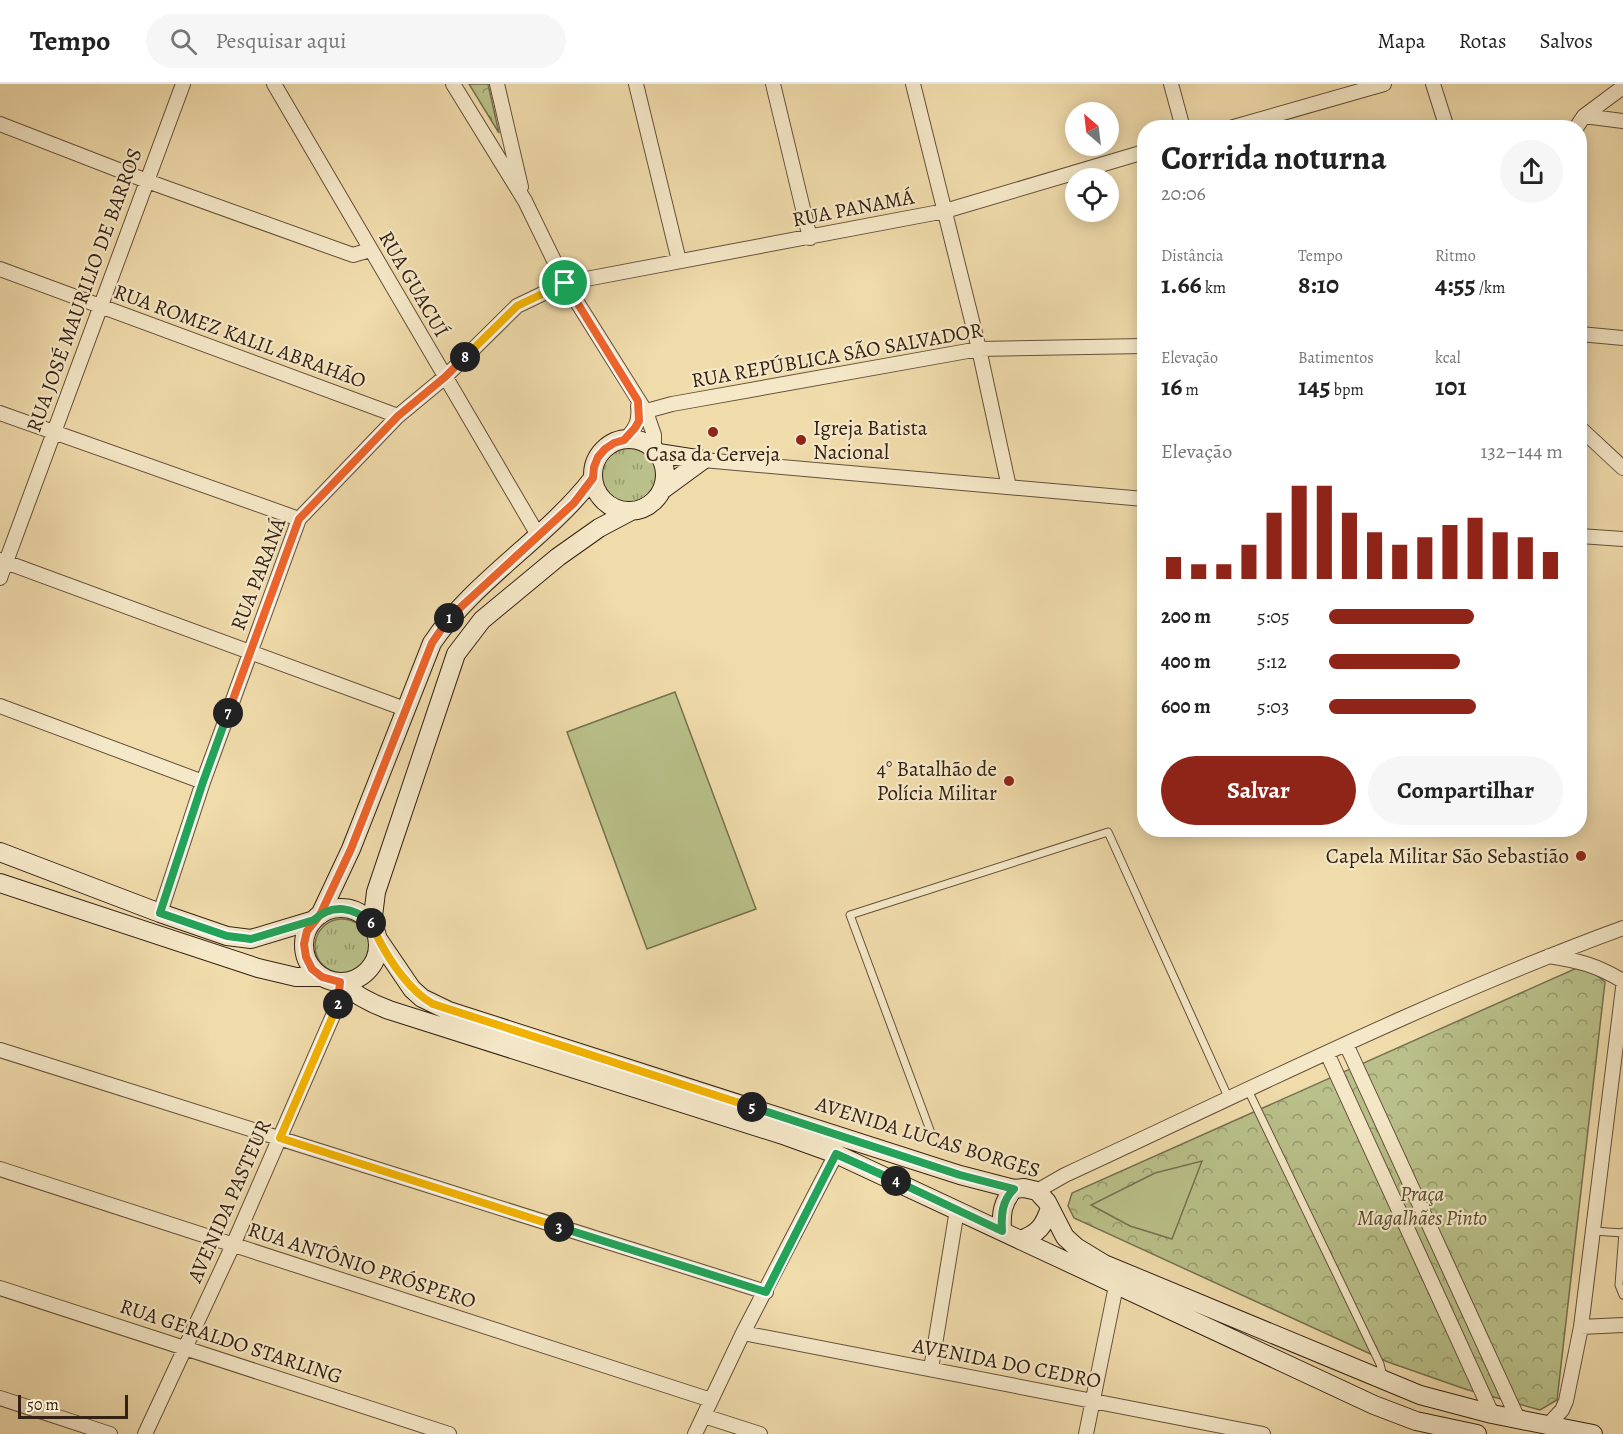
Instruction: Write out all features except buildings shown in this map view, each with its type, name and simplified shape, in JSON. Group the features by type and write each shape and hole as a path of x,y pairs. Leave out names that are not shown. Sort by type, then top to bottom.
{"street":[{"name":"RUA JOSÉ MAURILIO DE BARROS","path":"0,578 3,561 53,434 183,84"},
{"name":"RUA GUACUÍ","path":"274,84 538,535"},
{"path":"453,84 525,201 565,283 641,409 654,435 656,452 665,471 662,490"},
{"path":"496,84 525,201"},
{"path":"636,84 679,261"},
{"path":"773,84 810,238"},
{"path":"914,84 979,349 1009,487"},
{"path":"1171,84 1181,120"},
{"path":"1258,120 1384,84"},
{"path":"1433,84 1444,120"},
{"path":"1582,120 1623,87"},
{"path":"1587,122 1623,121"},
{"path":"0,124 147,181 353,255 370,250"},
{"name":"RUA PANAMÁ","path":"565,283 945,211 1137,154"},
{"name":"RUA ROMEZ KALIL ABRAHÃO","path":"0,269 398,416"},
{"name":"RUA PARANÁ","path":"160,913 203,782 299,519 398,416 445,377 517,306 565,283"},
{"path":"1587,335 1623,338"},
{"name":"RUA REPÚBLICA SÃO SALVADOR","path":"641,409 979,349 1137,346"},
{"path":"624,440 635,428 641,409"},
{"path":"0,413 53,434 299,519"},
{"path":"1587,435 1623,468"},
{"path":"631,511 610,506 602,499 593,478 598,457 614,443 624,440 646,443 656,452 703,460 1137,498"},
{"path":"0,883 258,968 296,977 331,980 361,977 374,964 379,948 375,932 376,892 456,654 482,620 558,556 599,528 631,511 649,505 662,490 703,460"},
{"path":"331,980 312,969 306,957 304,944 307,931 317,917 351,849 432,643 449,618 574,503 593,478"},
{"path":"1587,536 1623,539"},
{"path":"3,561 405,710"},
{"path":"0,706 203,782"},
{"path":"0,852 227,936 251,939 334,909 348,909 362,914 375,932"},
{"path":"1037,1191 1065,1175 1346,1044 1548,955 1623,928"},
{"name":"AVENIDA LUCAS BORGES","path":"375,932 412,989 422,998 449,1011 960,1175 1014,1189 1024,1188 1037,1191 1043,1196 1065,1237 1089,1256 1384,1382 1420,1395 1518,1419 1541,1429 1593,1434"},
{"path":"1548,955 1587,963 1623,981"},
{"name":"AVENIDA LUCAS BORGES","path":"331,980 370,1003 389,1010 775,1132 836,1154 1374,1405 1414,1427 1477,1434"},
{"name":"AVENIDA PASTEUR","path":"146,1434 233,1245 338,1004 331,980"},
{"path":"1541,1429 1562,1410 1566,1401 1581,1327 1623,988"},
{"path":"1346,1044 1518,1419"},
{"path":"0,1050 766,1292"},
{"path":"1327,1053 1492,1414"},
{"path":"695,1434 743,1334 836,1154"},
{"name":"RUA ANTÔNIO PRÓSPERO","path":"0,1169 711,1400"},
{"path":"1002,1231 1002,1208 1008,1195 1014,1189"},
{"path":"1020,1240 1040,1230 1050,1208"},
{"path":"931,1369 957,1210"},
{"path":"1086,1434 1116,1286"},
{"name":"RUA GERALDO STARLING","path":"0,1288 449,1434"},
{"path":"1581,1327 1623,1325"},
{"name":"AVENIDA DO CEDRO","path":"743,1334 1263,1434"},
{"path":"0,1398 110,1434"},
{"path":"704,1416 760,1434"}],"lane":[{"path":"930,1130 850,915 1108,832 1229,1099"},
{"path":"1248,1090 1380,1364 1384,1382"},
{"path":"1593,1231 1623,1232 1619,1285 1623,1295"}],"green space":[{"path":"469,84 488,84 499,133"},
{"path":"630,445 647,450 655,458 660,475 655,492 647,500 630,505 613,500 605,492 600,475 605,458 613,450"},
{"path":"675,692 756,909 647,949 567,732"},
{"path":"337,919 347,919 357,923 365,931 369,946 365,961 357,969 347,973 337,973 327,969 319,961 315,951 315,941 319,931 327,923"},
{"name":"Praça Magalhães Pinto","path":"1579,967 1594,973 1605,982 1557,1400 1540,1410 1465,1389 1388,1362 1074,1218 1068,1206 1072,1193"},
{"path":"1202,1161 1172,1239 1130,1226 1091,1205 1155,1173"}],"place":[{"name":"Casa da Cerveja","path":"713,432"},
{"name":"Igreja Batista Nacional","path":"801,440"},
{"name":"4° Batalhão de Polícia Militar","path":"1009,781"},
{"name":"Capela Militar São Sebastião","path":"1581,856"}],"route":[{"path":"565,283 517,306 445,377 398,416 299,519 203,782 160,913 227,936 251,939 314,920 320,915 334,909 348,909 362,914 372,924 378,939 412,989 433,1004 960,1175 1014,1189 1008,1195 1002,1208 1002,1231 836,1154 766,1292 280,1138 338,1004 340,982 322,977 312,969 306,957 304,944 307,931 320,915 351,849 432,643 449,618 574,503 593,478 598,457 614,443 624,440 639,421 638,401 565,283"}]}
